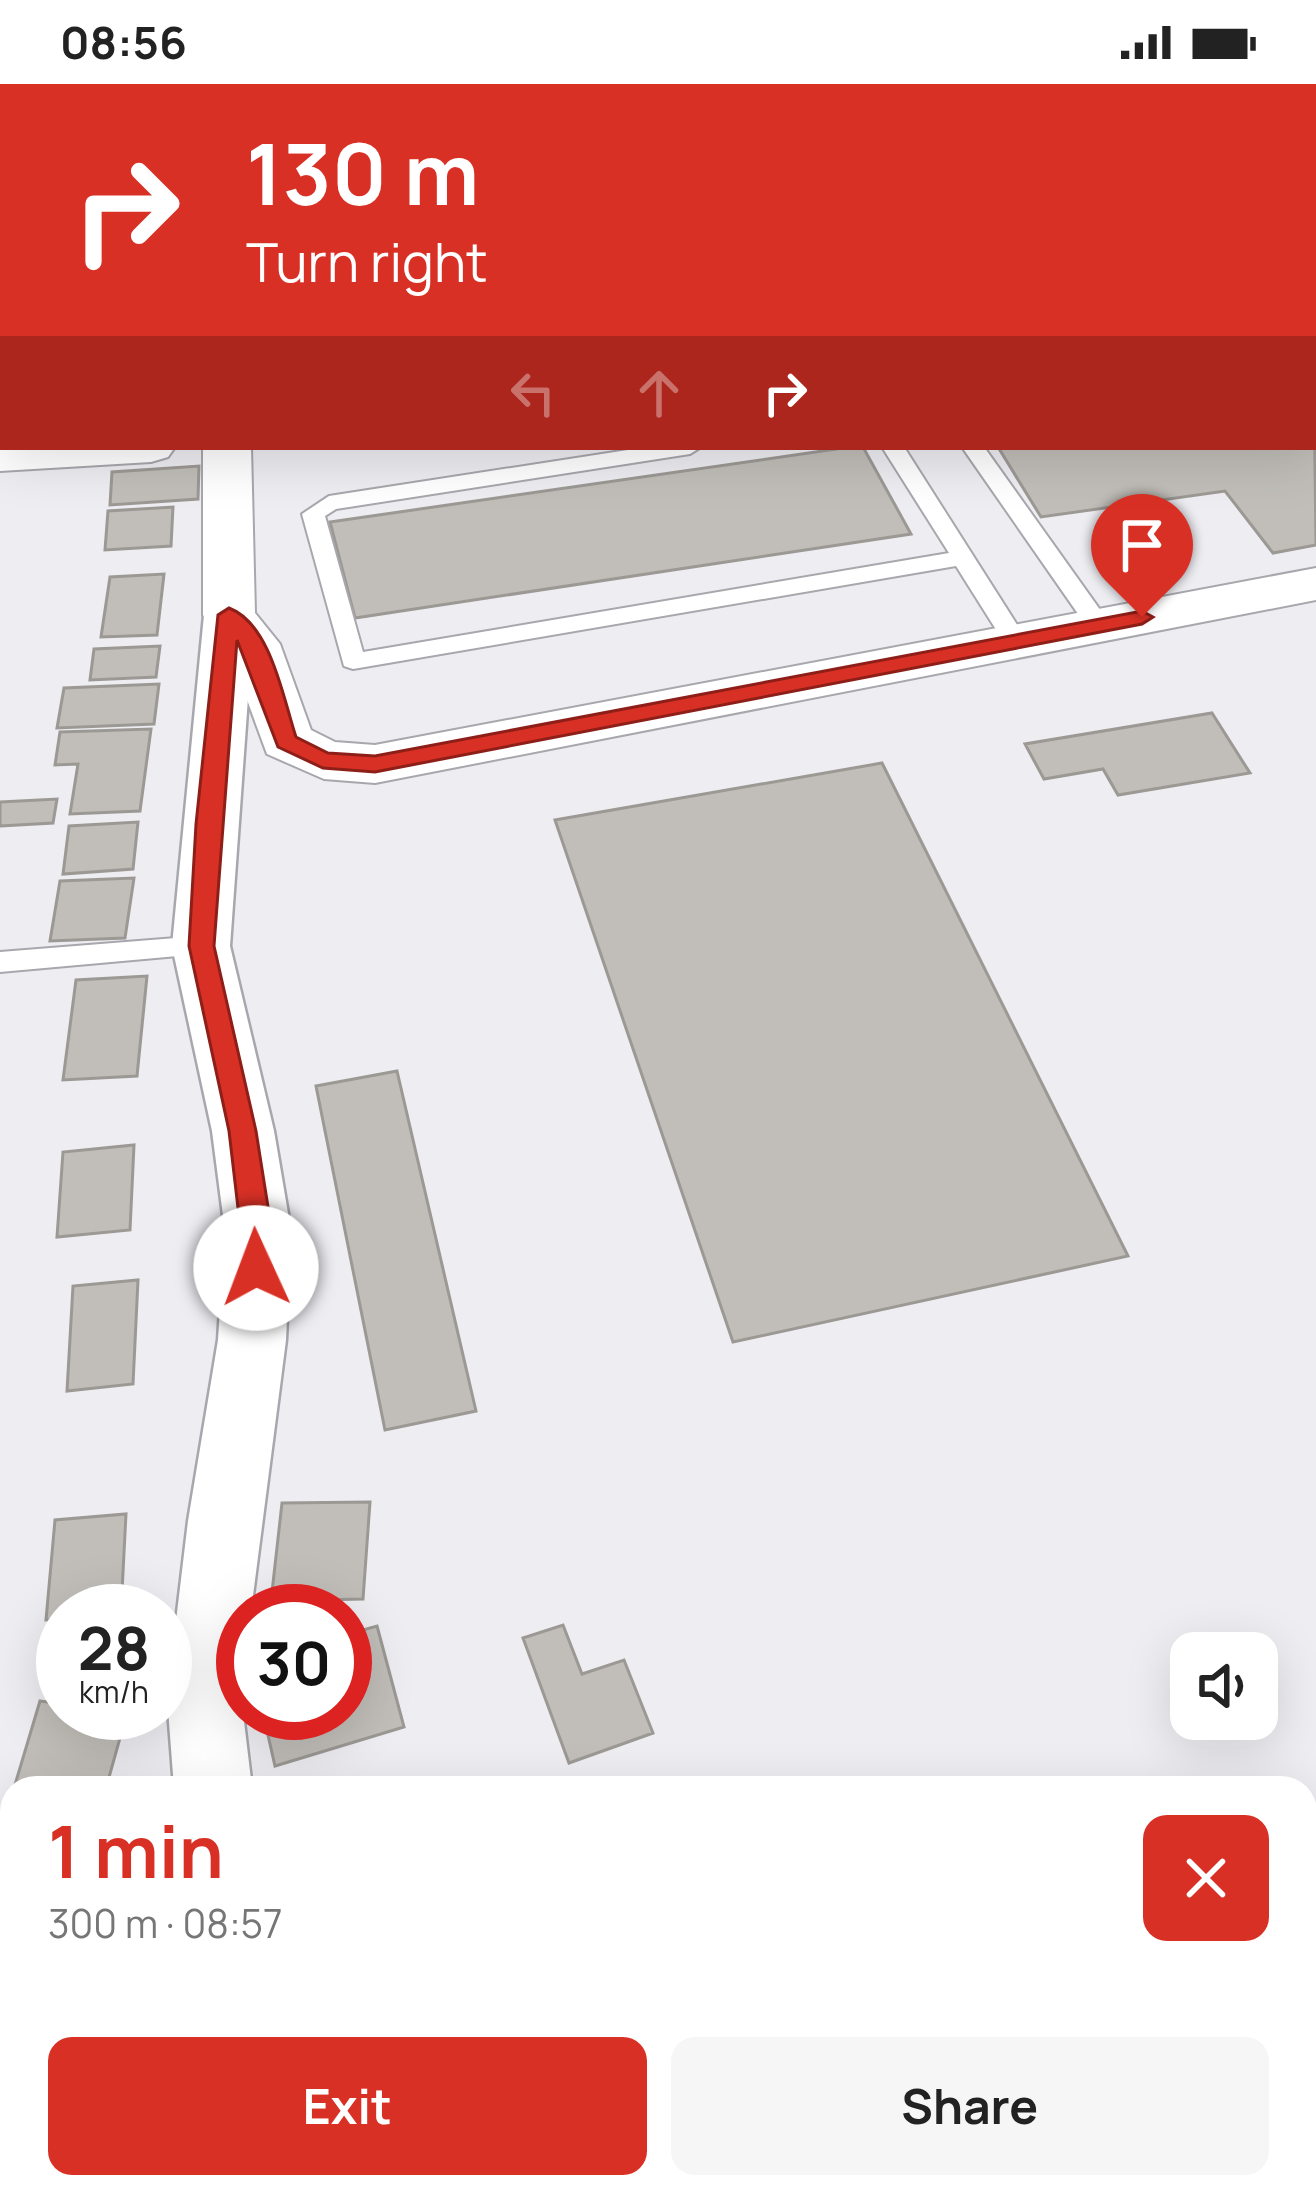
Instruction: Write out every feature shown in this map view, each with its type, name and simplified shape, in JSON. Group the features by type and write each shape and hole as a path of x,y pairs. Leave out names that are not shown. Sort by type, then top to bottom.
{"street":[{"path":"0,456 101,450"},
{"path":"212,1776 205,1696 224,1521 252,1340 258,1232 242,1131 202,946 208,824 229,615 227,450"},
{"path":"229,615 253,644 286,741 323,760 375,764 1316,584"}],"lane":[{"path":"671,450 329,503 313,514 353,661 964,559"},
{"path":"895,450 1016,642"},
{"path":"976,450 1099,626"},
{"path":"0,962 202,946"}],"building":[{"path":"829,450 865,450 911,534 355,618 330,522"},
{"path":"1000,450 1315,450 1316,545 1273,553 1225,491 1041,517"},
{"path":"199,466 198,499 110,505 112,472"},
{"path":"173,507 171,546 105,550 108,511"},
{"path":"164,574 157,635 101,637 110,577"},
{"path":"160,646 156,677 90,680 94,649"},
{"path":"159,684 154,724 57,728 64,688"},
{"path":"1212,713 1250,773 1118,795 1103,769 1044,779 1025,744"},
{"path":"151,729 140,811 70,814 78,764 55,765 60,732"},
{"path":"882,763 1128,1256 733,1342 555,820"},
{"path":"57,799 53,823 0,826 0,802"},
{"path":"138,822 133,869 63,874 69,826"},
{"path":"134,878 125,938 50,941 60,881"},
{"path":"147,976 137,1076 63,1080 76,980"},
{"path":"397,1071 476,1411 385,1430 316,1086"},
{"path":"134,1145 130,1230 57,1237 63,1152"},
{"path":"138,1280 133,1384 67,1391 73,1286"},
{"path":"370,1502 364,1584 273,1584 282,1503"},
{"path":"126,1514 122,1584 49,1584 55,1520"},
{"path":"563,1625 582,1674 624,1660 653,1733 569,1763 523,1638"},
{"path":"377,1626 404,1727 372,1737 372,1627"},
{"path":"36,1714 36,1740 119,1740 109,1776 18,1776"},
{"path":"269,1740 361,1740 275,1766"}],"route":[{"path":"256,1268 258,1232 242,1131 202,946 208,824 229,615 253,644 286,741 323,760 375,764 1142,617"}]}
